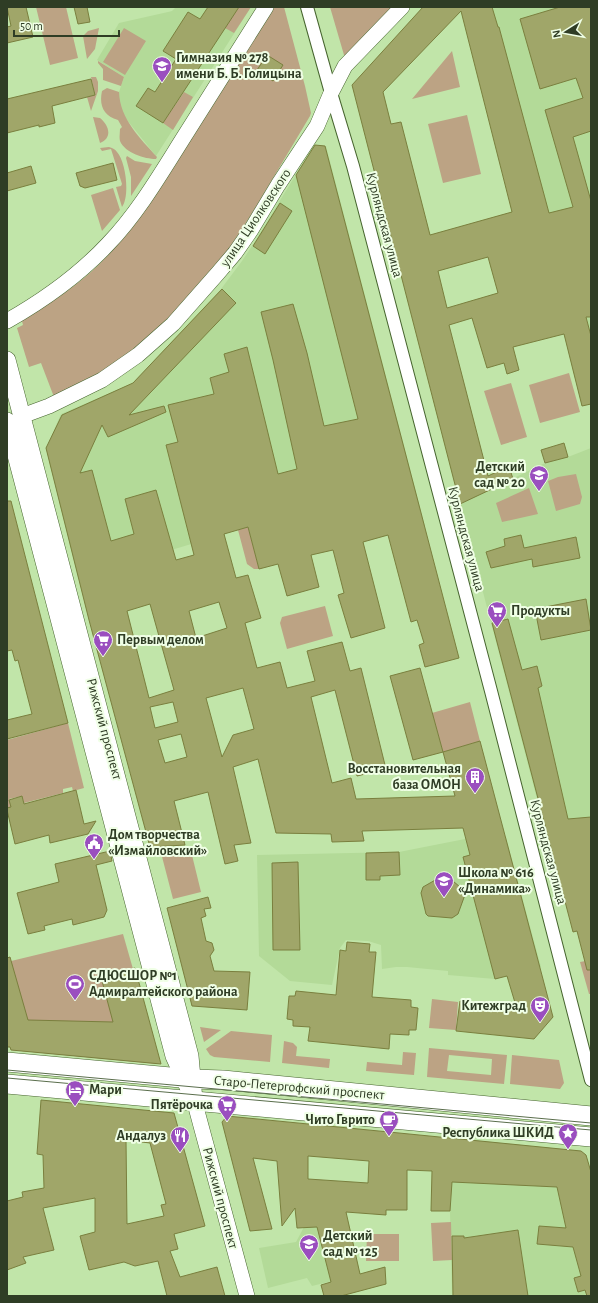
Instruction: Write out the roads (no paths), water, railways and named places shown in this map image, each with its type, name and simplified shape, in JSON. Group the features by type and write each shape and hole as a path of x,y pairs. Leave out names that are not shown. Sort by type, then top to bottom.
{"main road":[{"name":"Рижский проспект","path":"7,360 11,421 190,1056 188,1078 194,1100"},
{"name":"Старо-Петергофский проспект","path":"7,1062 238,1082 591,1116"},
{"name":"Старо-Петергофский проспект","path":"7,1084 591,1137"}],"street":[{"path":"7,320 43,299 82,269 109,244 122,229 161,174 266,7"},
{"name":"Курляндская улица","path":"307,7 353,166 591,1080"},
{"name":"улица Циолковского","path":"11,421 49,406 102,380 138,355 173,324 235,253 251,230 278,185 317,126 345,66 402,7"},
{"name":"Рижский проспект","path":"194,1100 247,1296"}],"tram line":[{"path":"7,1070 591,1123"},
{"path":"7,1078 591,1130"}],"place":[{"name":"Гимназия № 278 имени Б. Б. Голицына","path":"162,83"},
{"name":"Детский сад № 20","path":"539,492"},
{"name":"Продукты","path":"497,628"},
{"name":"Первым делом","path":"103,657"},
{"name":"Восстановительная база ОМОН","path":"475,794"},
{"name":"Дом творчества «Измайловский»","path":"94,860"},
{"name":"Школа № 616 «Динамика»","path":"444,898"},
{"name":"СДЮСШОР №1 Адмиралтейского района","path":"75,1001"},
{"name":"Китежград","path":"540,1023"},
{"name":"Мари","path":"75,1107"},
{"name":"Пятёрочка","path":"227,1122"},
{"name":"Чито Гврито","path":"389,1137"},
{"name":"Республика ШКИД","path":"568,1150"},
{"name":"Андалуз","path":"180,1153"},
{"name":"Детский сад № 125","path":"309,1261"}]}
